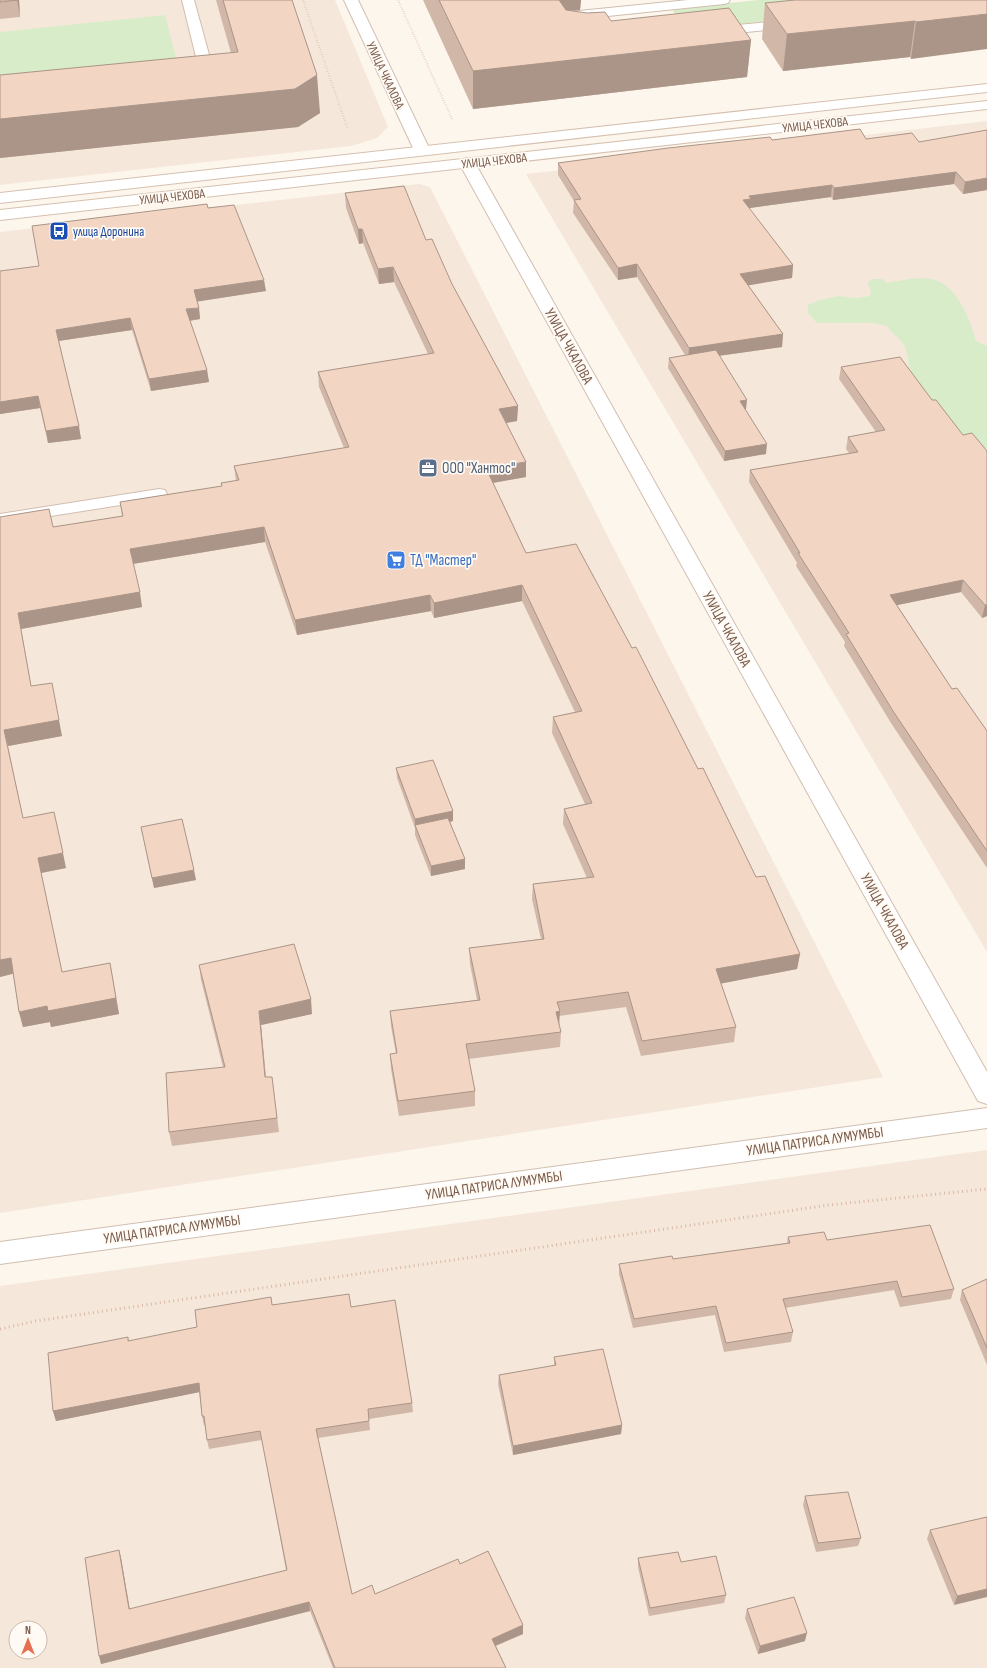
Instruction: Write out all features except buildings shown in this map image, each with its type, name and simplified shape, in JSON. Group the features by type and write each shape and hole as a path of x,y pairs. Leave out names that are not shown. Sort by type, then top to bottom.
{"street":[{"name":"УЛИЦА ЧКАЛОВА","path":"351,0 422,150"},
{"name":"УЛИЦА ЧЕХОВА","path":"0,198 987,88"},
{"name":"УЛИЦА ЧЕХОВА","path":"0,215 987,105"},
{"path":"422,150 467,163"},
{"name":"УЛИЦА ЧКАЛОВА","path":"467,163 987,1094"},
{"name":"УЛИЦА ПАТРИСА ЛУМУМБЫ","path":"0,1253 987,1118"}],"lane":[{"path":"172,75 192,72 204,62 188,0"},
{"path":"564,18 571,16 724,0"},
{"path":"704,32 807,22"},
{"path":"0,519 160,494"}],"path":[{"path":"303,0 350,136"},
{"path":"398,0 454,123"},
{"path":"0,1329 36,1321 829,1205 987,1190"}],"shaded area":[{"path":"0,0 335,0 388,127 377,138 351,146 0,185"},
{"path":"987,121 987,952 526,174"},
{"path":"419,184 430,187 883,1077 0,1213 0,232"},
{"path":"987,1150 987,1668 0,1668 0,1286"}],"green space":[{"path":"758,0 849,0 858,12 685,30 672,9"},
{"path":"165,15 178,66 0,84 0,32"},
{"path":"915,278 936,280 948,287 954,293 964,309 976,341 987,346 987,449 974,444 954,432 944,421 912,373 904,345 887,326 873,323 817,323 808,313 808,305 820,300 838,296 856,298 870,296 871,291 867,283 873,279 882,279 887,283"}],"place":[{"name":"улица Доронина","path":"59,231"},
{"name":"ООО \"Хантос\"","path":"428,468"},
{"name":"ТД \"Мастер\"","path":"396,560"}]}
